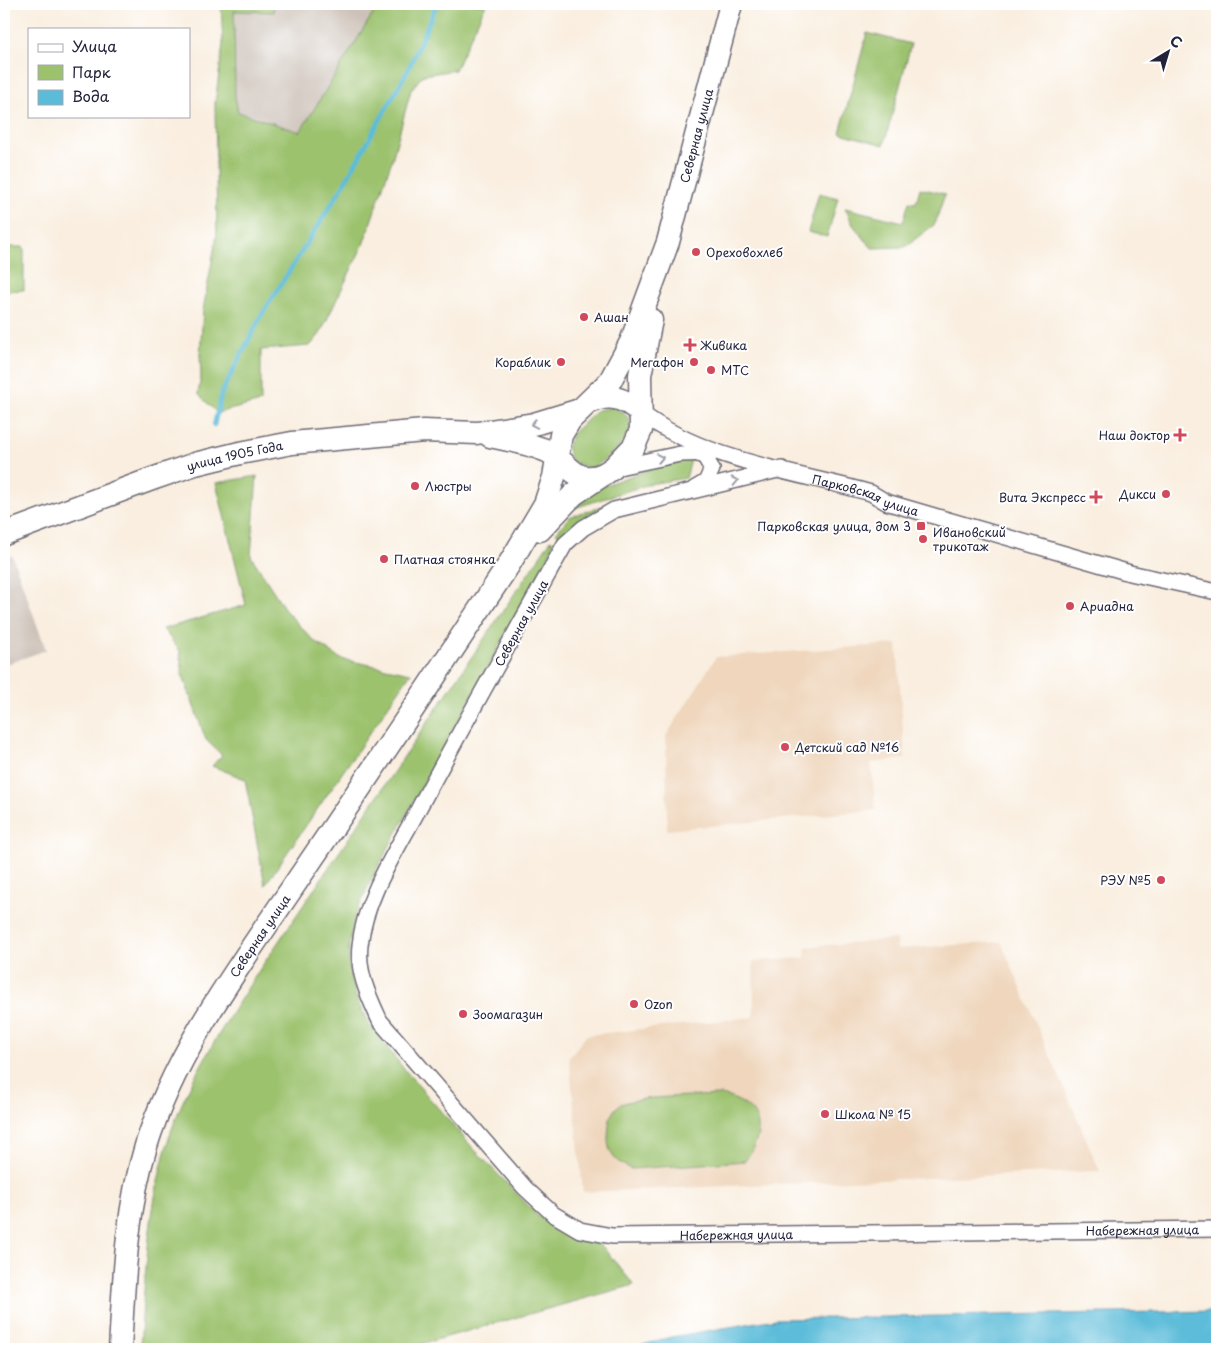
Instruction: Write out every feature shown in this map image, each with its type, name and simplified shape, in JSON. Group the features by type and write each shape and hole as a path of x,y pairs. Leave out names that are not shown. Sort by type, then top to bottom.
{"main road":[{"name":"Северная улица","path":"508,566 562,506 581,489 624,459 639,436 642,423 640,412 640,375 660,268 731,4"},
{"name":"Северная улица","path":"120,1349 127,1250 135,1188 146,1146 177,1068 240,965 508,566 545,504 554,477 561,435 585,406 601,392 620,364 660,268"},
{"path":"585,406 602,396 618,398 640,412"},
{"name":"улица 1905 Года","path":"477,433 550,420 585,406"},
{"name":"улица 1905 Года","path":"4,534 169,473 240,453 292,443 424,431 477,433 531,445 556,456"},
{"path":"531,445 547,468 548,492"},
{"path":"556,456 572,472 579,476 594,478 609,471"}],"street":[{"name":"Парковская улица","path":"640,412 670,433 718,453 871,493 886,502 1130,573 1217,592"},
{"name":"Парковская улица","path":"609,471 680,454 718,453"},
{"path":"688,492 706,482 711,474 710,462 705,457 696,454"},
{"name":"Северная улица","path":"366,991 361,965 360,946 374,897 449,752 566,544 583,528 614,510 782,470"},
{"name":"Набережная улица","path":"366,991 380,1021 525,1188 553,1214 580,1230 612,1236 1217,1229"}],"shaded area":[{"path":"273,4 379,4 301,132 238,112 235,97 234,11 274,12"},
{"path":"12,555 46,650 4,665 4,558"},
{"name":"Детский сад №16","path":"897,644 905,759 871,763 876,810 667,830 666,736 716,657"},
{"name":"Школа № 15","path":"896,939 897,949 1001,942 1100,1171 583,1192 569,1057 587,1035 754,1017 753,961 805,958 806,947"}],"green space":[{"path":"221,4 273,4 274,12 234,11 235,97 238,112 300,132 379,4 486,4 455,70 423,75 411,90 392,160 363,245 320,334 310,346 261,350 261,402 217,413 198,394 201,377 200,355 203,310 217,234 215,103 223,44"},
{"path":"867,33 911,44 884,145 840,133"},
{"path":"920,188 945,194 935,224 905,247 872,248 853,225 845,208 903,222 909,202 916,203"},
{"path":"819,193 838,198 827,237 808,232"},
{"path":"4,247 24,247 24,290 4,291"},
{"path":"614,407 627,416 630,423 630,430 621,444 596,466 589,468 571,461 567,447 572,434 597,410"},
{"path":"691,460 686,478 649,484 574,508 597,488 652,468"},
{"path":"257,476 251,556 286,611 314,641 341,659 411,673 265,885 245,779 212,766 222,755 206,740 182,674 180,651 163,629 246,605 216,483"},
{"path":"606,505 579,521 562,537 556,533 569,517"},
{"path":"551,540 555,544 373,876 355,916 349,945 349,968 357,1000 370,1026 404,1069 472,1147 539,1217 571,1236 601,1245 634,1285 403,1349 140,1349 152,1214 170,1135 187,1092 222,1029 260,969"},
{"path":"721,1095 745,1105 757,1119 757,1138 745,1161 631,1169 617,1161 611,1153 608,1144 609,1125 612,1113 618,1106 636,1100 651,1098"}],"water":[{"path":"1217,1311 1217,1349 628,1349 671,1337 776,1319"}],"waterway":[{"path":"214,425 222,392 261,316 341,189 408,70 437,4"}],"place":[{"name":"Ореховохлеб","path":"696,252"},
{"name":"Ашан","path":"584,317"},
{"name":"Живика","path":"690,345"},
{"name":"Кораблик","path":"561,362"},
{"name":"Мегафон","path":"694,362"},
{"name":"МТС","path":"711,370"},
{"name":"Наш доктор","path":"1180,435"},
{"name":"Люстры","path":"415,486"},
{"name":"Дикси","path":"1166,494"},
{"name":"Вита Экспресс","path":"1096,497"},
{"name":"Парковская улица, дом 3","path":"921,526"},
{"name":"Ивановский трикотаж","path":"923,539"},
{"name":"Платная стоянка","path":"384,559"},
{"name":"Ариадна","path":"1070,606"},
{"name":"Детский сад №16","path":"785,747"},
{"name":"РЭУ №5","path":"1161,880"},
{"name":"Ozon","path":"634,1004"},
{"name":"Зоомагазин","path":"463,1014"},
{"name":"Школа № 15","path":"825,1114"}]}
